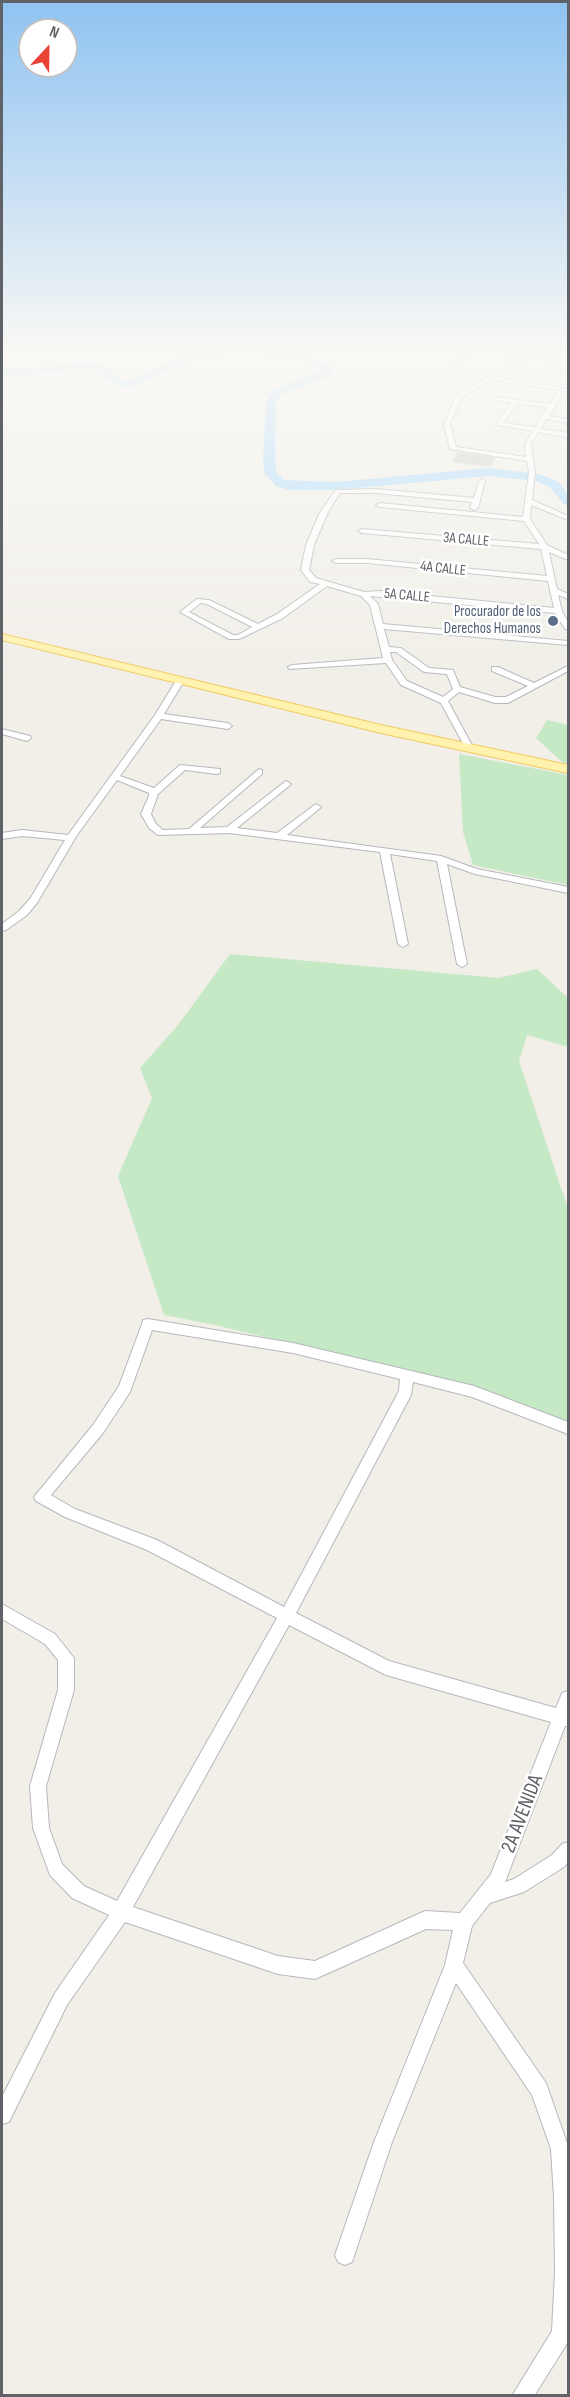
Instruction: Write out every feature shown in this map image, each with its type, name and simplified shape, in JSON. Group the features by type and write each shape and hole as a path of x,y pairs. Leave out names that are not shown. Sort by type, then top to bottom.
{"main road":[{"path":"2,637 470,749 568,769"}],"street":[{"path":"530,462 532,472 529,483 530,502 526,519 544,547 558,610 568,627"},
{"path":"471,514 482,481"},
{"path":"325,584 313,580 305,570 310,545 324,512 338,491 343,489 477,500"},
{"path":"396,507 401,494"},
{"path":"530,502 568,518"},
{"path":"380,505 526,519"},
{"name":"3A CALLE","path":"362,531 544,547 568,558"},
{"name":"4A CALLE","path":"336,561 366,561 550,579"},
{"path":"258,627 209,602 200,601 184,612 232,637 239,637 280,616 325,584"},
{"name":"5A CALLE","path":"325,584 364,594 379,592 558,610"},
{"path":"553,590 568,595"},
{"path":"364,594 374,604 388,660 404,683 444,701 470,749"},
{"path":"378,626 568,643"},
{"path":"386,649 398,650 427,670 450,672 457,689"},
{"path":"292,668 388,660"},
{"path":"457,689 501,701 508,700 568,668"},
{"path":"495,669 534,686"},
{"path":"2,928 23,914 34,900 72,838 159,716 180,681"},
{"path":"444,701 457,689"},
{"path":"159,716 228,726"},
{"path":"2,732 27,738"},
{"path":"217,771 183,767 154,793 146,814 152,826 161,832 229,830 384,850 441,859 475,871 568,890"},
{"path":"194,830 259,772"},
{"path":"117,777 148,788 154,793"},
{"path":"229,830 286,784"},
{"path":"280,836 316,807"},
{"path":"2,836 22,833 72,838"},
{"path":"384,850 403,944"},
{"path":"441,859 462,964"},
{"path":"565,1718 386,1668 152,1545 70,1513 40,1497 98,1429 125,1388 148,1324 293,1348 407,1375 474,1392 568,1428"},
{"path":"2,2115 61,1999 121,1912 286,1617 406,1391 407,1375"},
{"path":"2,1611 50,1640 66,1658 66,1690 38,1786 41,1828 56,1869 78,1892 121,1912 278,1965 315,1970 425,1920 464,1922 454,1965 383,2142 345,2255"},
{"name":"2A AVENIDA","path":"464,1922 497,1880 565,1718 568,1698"},
{"path":"485,1896 518,1886 558,1861 568,1850"},
{"path":"454,1965 539,2090 561,2149 566,2198 562,2334 522,2396"}],"green space":[{"path":"547,720 568,725 568,765 536,738"},
{"path":"459,754 568,775 568,885 473,865 463,832"},
{"path":"230,954 499,978 537,969 568,998 568,1047 527,1035 519,1061 568,1209 568,1423 490,1392 215,1325 164,1315 118,1176 152,1098 140,1068 178,1025"}],"building":[{"path":"453,462 493,462 491,466"}],"waterway":[{"path":"269,462 271,474 280,483 289,486 336,486 488,472 539,478 555,485 568,501"}],"place":[{"name":"Procurador de los Derechos Humanos","path":"553,621"}]}
